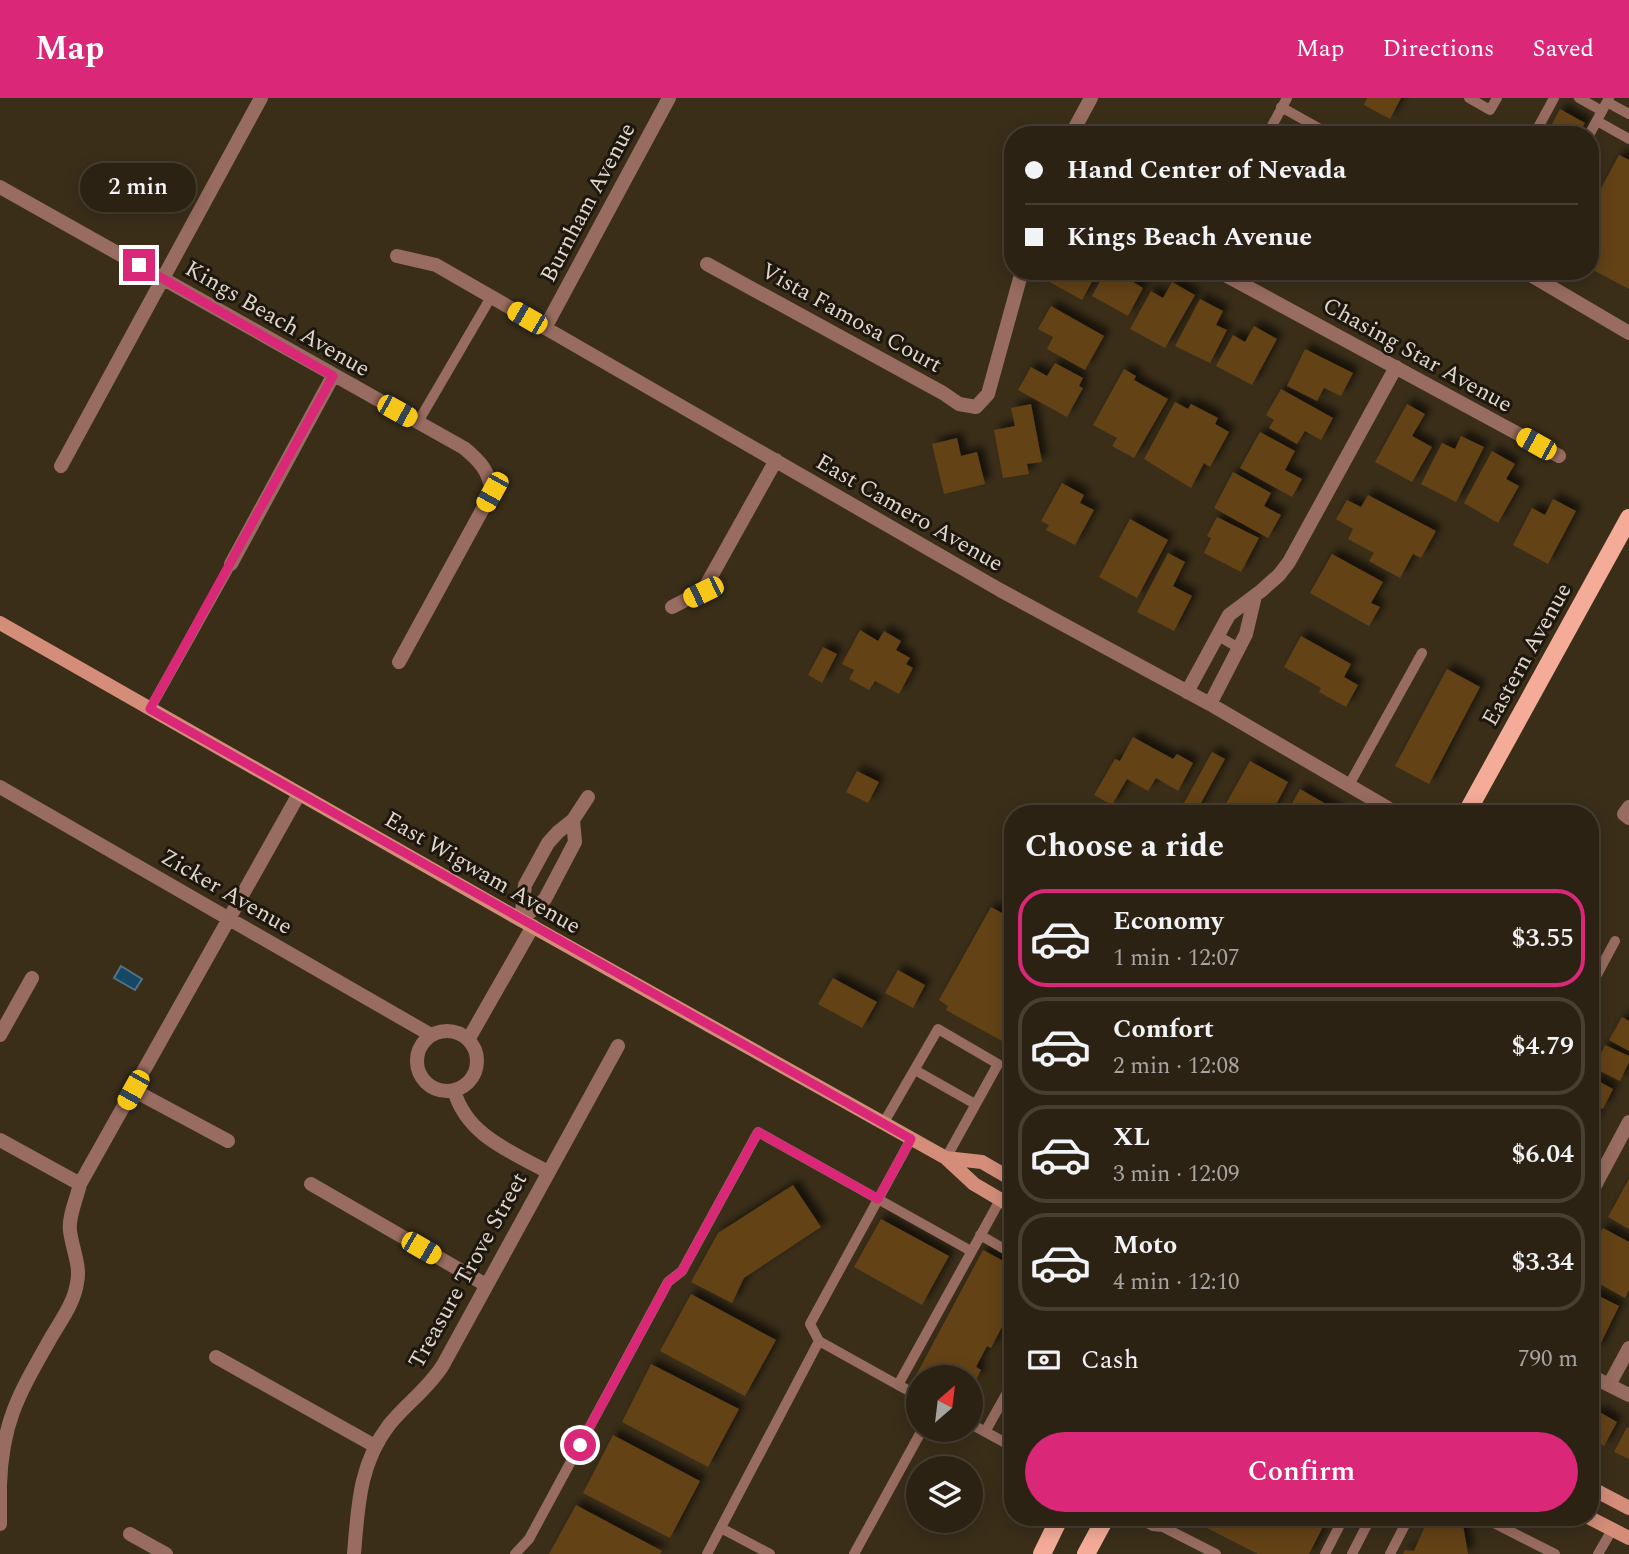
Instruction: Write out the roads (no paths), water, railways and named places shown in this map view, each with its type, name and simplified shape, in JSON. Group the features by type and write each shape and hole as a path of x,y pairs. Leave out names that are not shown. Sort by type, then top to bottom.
{"main road":[{"name":"Eastern Avenue","path":"1471,805 1629,518"},
{"name":"East Wigwam Avenue","path":"0,623 946,1158 974,1184 1004,1202"},
{"name":"East Wigwam Avenue","path":"946,1158 982,1162 1004,1175"},
{"path":"1599,1492 1629,1508"},
{"path":"1599,1523 1629,1538"},
{"path":"1042,1554 1056,1526"},
{"path":"1086,1554 1101,1526"}],"street":[{"name":"Burnham Avenue","path":"545,328 669,98"},
{"path":"1076,126 1091,98"},
{"path":"61,466 256,100"},
{"name":"Kings Beach Avenue","path":"0,187 464,448 481,462 490,476 492,492 399,662"},
{"name":"East Camero Avenue","path":"397,256 436,265 1000,590 1210,704 1383,805"},
{"name":"Vista Famosa Court","path":"707,264 959,404 976,407 988,394 1020,280"},
{"name":"Chasing Star Avenue","path":"1235,280 1559,457"},
{"path":"1539,280 1629,333"},
{"path":"1187,692 1229,615 1279,575 1289,562 1395,367"},
{"path":"231,564 333,376"},
{"path":"672,607 703,592 776,460"},
{"path":"1210,704 1250,622 1255,596"},
{"name":"Zicker Avenue","path":"0,787 431,1035"},
{"path":"0,1524 4,1416 71,1301 78,1283 78,1269 69,1227 80,1184 299,794"},
{"path":"527,923 526,885 548,843 573,820 588,797"},
{"path":"468,1040 527,923 545,899 575,842 573,820"},
{"path":"0,1035 32,978"},
{"path":"449,1030 468,1040 476,1052 475,1071 463,1086 454,1090 428,1084 418,1068 419,1049 431,1035 449,1030"},
{"name":"Treasure Trove Street","path":"354,1554 359,1492 375,1446 402,1411 432,1383 618,1046"},
{"path":"133,1090 228,1141"},
{"path":"454,1090 459,1108 469,1122 486,1137 548,1172"},
{"path":"1599,1178 1629,1122"},
{"path":"0,1140 80,1184"},
{"path":"311,1184 486,1285"},
{"path":"1609,1385 1629,1349"},
{"path":"216,1357 375,1446"},
{"path":"1599,1380 1629,1395"},
{"path":"130,1534 166,1554"}],"lane":[{"path":"1469,98 1490,110 1497,98"},
{"path":"1539,126 1554,98"},
{"path":"1579,98 1606,104 1629,114"},
{"path":"1272,126 1284,103 1318,126"},
{"path":"1594,126 1606,104"},
{"path":"1597,121 1629,139"},
{"path":"418,422 491,297"},
{"path":"150,709 231,564"},
{"path":"1218,636 1239,648"},
{"path":"1349,785 1422,653"},
{"path":"1599,971 1615,941"},
{"path":"883,1124 938,1030 998,1064 946,1158"},
{"path":"915,1070 975,1104"},
{"path":"515,1554 529,1539 668,1282 682,1271 758,1132 971,1251"},
{"path":"906,1389 819,1341 810,1324 911,1139"},
{"path":"898,1385 1000,1200"},
{"path":"980,1235 1004,1249"},
{"path":"708,1554 819,1341"},
{"path":"1004,1398 985,1432 1004,1442"},
{"path":"853,1554 915,1442"},
{"path":"1171,1526 1216,1554"},
{"path":"1325,1554 1339,1526"},
{"path":"1352,1554 1366,1526"},
{"path":"1390,1554 1404,1526"},
{"path":"1500,1526 1555,1554"},
{"path":"721,1528 770,1554"},
{"path":"1598,1554 1612,1530"}],"water":[{"path":"121,966 142,979 135,990 114,978"}]}
